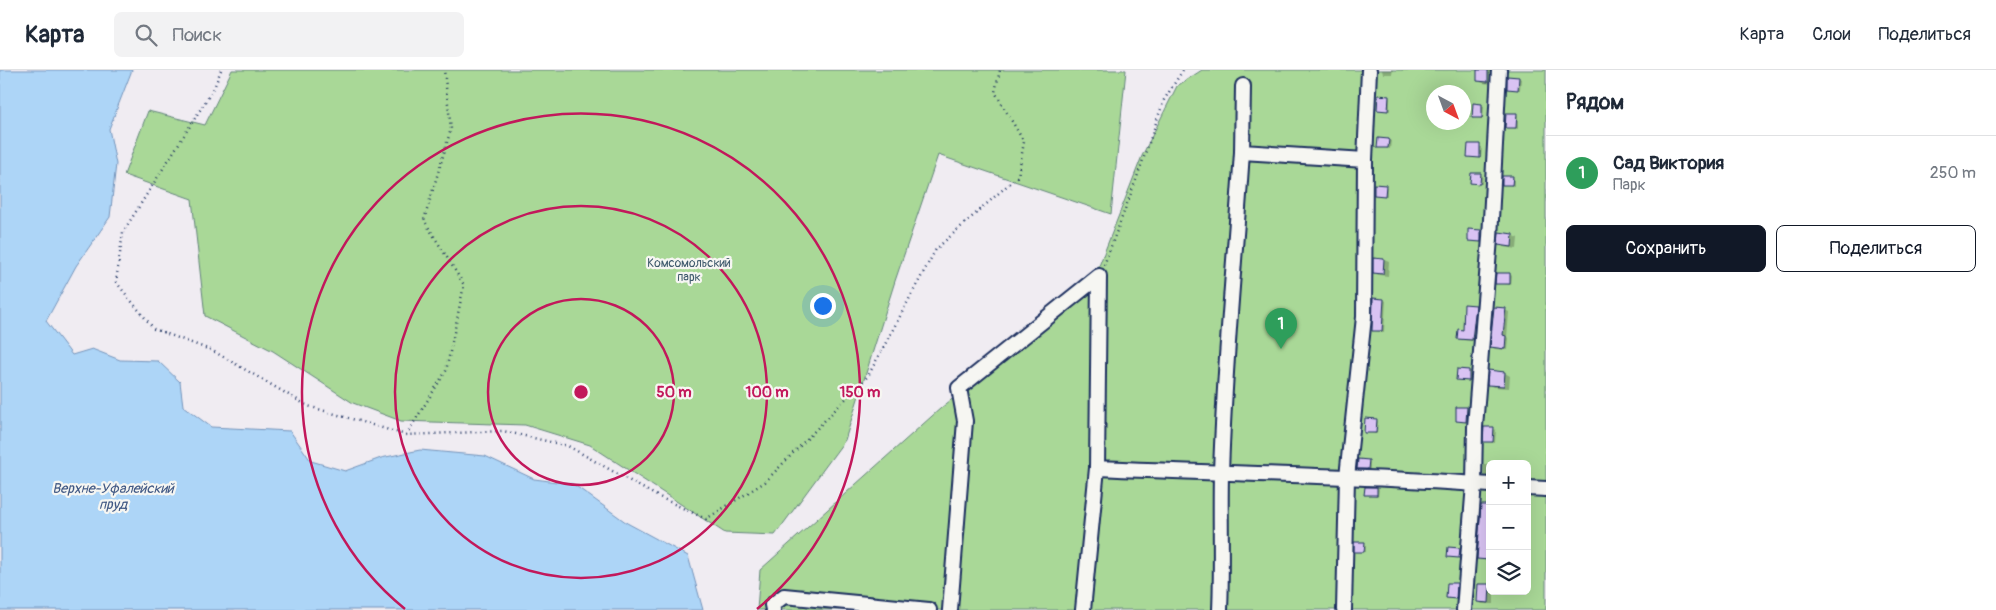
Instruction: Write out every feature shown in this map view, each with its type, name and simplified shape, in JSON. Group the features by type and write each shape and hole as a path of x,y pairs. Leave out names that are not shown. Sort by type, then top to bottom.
{"lane":[{"path":"1344,610 1347,477 1364,317 1365,160 1369,70"},
{"path":"1464,610 1474,484 1475,427 1490,238 1499,70"},
{"path":"1220,610 1222,562 1221,474 1242,152 1243,86"},
{"path":"1242,152 1365,160"},
{"path":"1084,610 1097,468 1099,276"},
{"path":"950,610 965,421 959,388 1099,276"},
{"path":"1097,468 1221,474 1347,477 1486,485"},
{"path":"1531,488 1546,489"},
{"path":"773,610 772,605 784,596 929,610"}],"path":[{"path":"221,70 214,88 123,232 116,282 154,328 213,351 308,406 406,435 503,431 568,446 655,495 706,519 765,482 868,376 936,249 1018,176 1024,142 995,92 1000,70"},
{"path":"406,435 446,371 464,285 424,220 451,129 444,70"},
{"path":"1099,276 1164,100 1183,70"}],"green space":[{"name":"Комсомольский парк","path":"232,70 1126,70 1111,214 938,155 895,281 845,440 775,535 725,533 590,445 525,425 401,421 353,403 273,351 205,316 192,199 124,175 148,111 205,125"},
{"path":"1202,70 1546,70 1546,610 757,610 760,570 941,408 1090,289 1142,156 1177,86"}],"water":[{"name":"Верхне-Уфалейский пруд","path":"0,70 132,70 109,129 116,164 110,217 76,266 46,321 72,355 92,349 120,360 158,361 180,382 183,406 211,427 290,431 311,461 345,471 381,458 420,450 485,456 534,479 573,484 627,523 688,556 703,610 0,610"}],"building":[{"path":"1477,70 1488,70 1488,82 1477,81"},
{"path":"1507,76 1519,77 1518,90 1507,89"},
{"path":"1378,95 1389,96 1388,111 1377,110"},
{"path":"1473,103 1482,104 1482,118 1472,118"},
{"path":"1506,113 1517,113 1516,128 1505,128"},
{"path":"1378,138 1389,139 1388,148 1377,148"},
{"path":"1468,144 1480,144 1480,158 1467,157"},
{"path":"1471,173 1481,173 1480,184 1470,183"},
{"path":"1502,176 1513,176 1512,185 1502,185"},
{"path":"1374,184 1386,185 1385,196 1374,195"},
{"path":"1468,229 1481,230 1481,242 1468,241"},
{"path":"1499,232 1513,234 1512,247 1498,245"},
{"path":"1373,258 1384,259 1383,274 1373,273"},
{"path":"1496,273 1510,273 1510,284 1495,284"},
{"path":"1373,298 1384,299 1382,331 1372,331"},
{"path":"1464,304 1476,305 1472,340 1457,339 1458,329 1463,330"},
{"path":"1494,307 1506,308 1503,335 1506,336 1505,349 1490,347"},
{"path":"1457,369 1469,370 1469,381 1456,380"},
{"path":"1488,370 1505,372 1504,386 1487,385"},
{"path":"1456,407 1467,407 1466,422 1456,421"},
{"path":"1365,418 1377,419 1376,433 1364,433"},
{"path":"1484,427 1494,427 1493,442 1483,442"},
{"path":"1358,459 1369,460 1368,469 1357,469"},
{"path":"1365,487 1377,487 1377,495 1364,495"},
{"path":"1481,505 1486,505 1486,560 1477,559"},
{"path":"1354,542 1365,542 1364,552 1354,552"},
{"path":"1448,547 1460,548 1459,558 1447,557"},
{"path":"1447,583 1457,583 1456,599 1446,598"},
{"path":"1478,584 1486,584 1486,595 1489,595 1489,603 1477,602"}],"place":[{"name":"Сад Виктория","path":"1281,349"}]}
